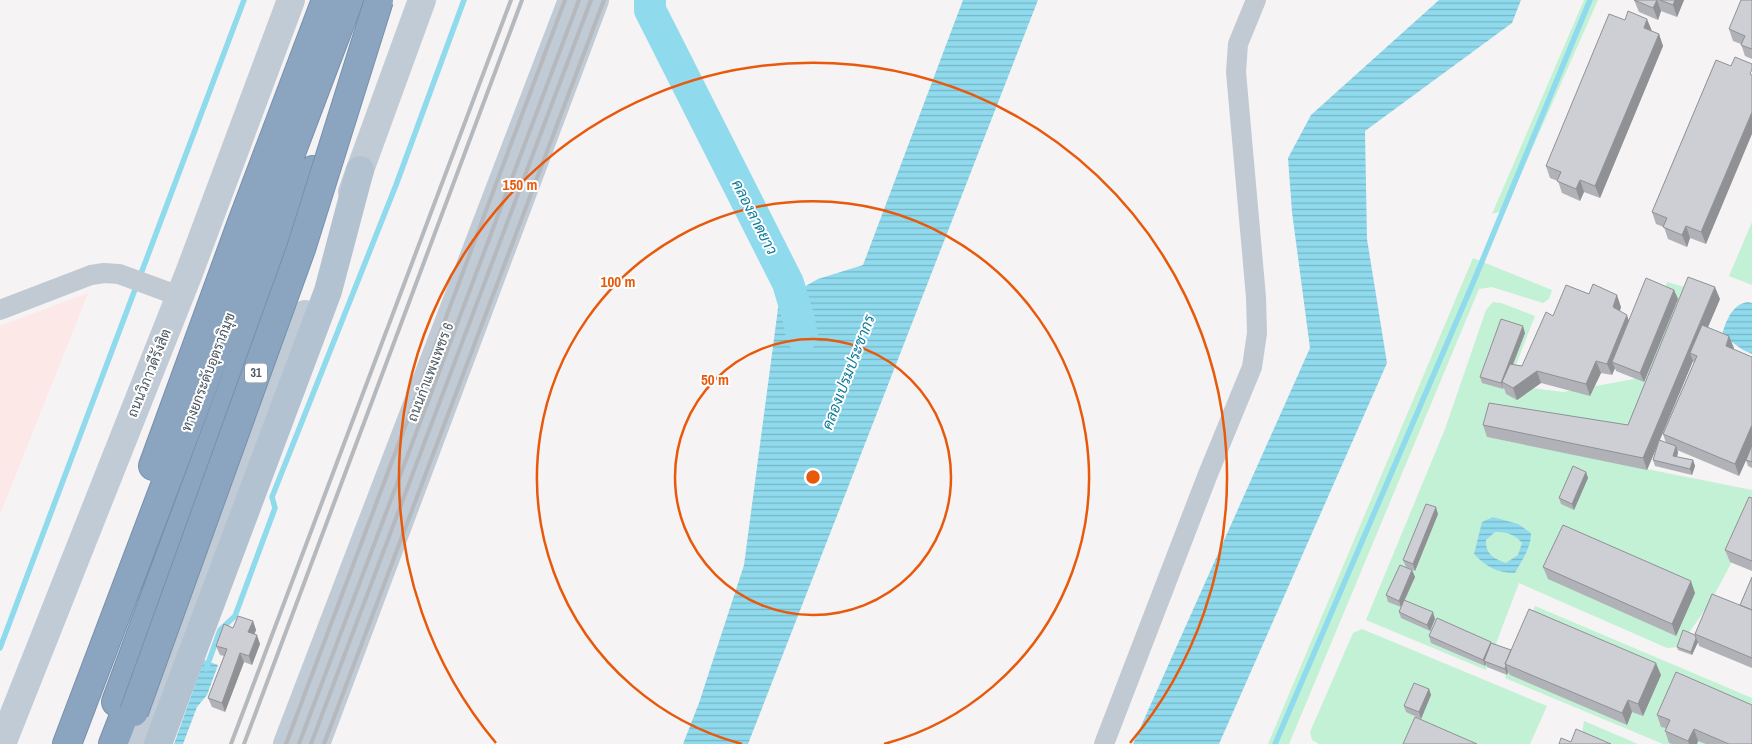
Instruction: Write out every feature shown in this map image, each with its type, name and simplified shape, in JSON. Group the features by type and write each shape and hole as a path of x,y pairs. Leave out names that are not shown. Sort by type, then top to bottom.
{"highway":[{"path":"50,744 234,243 326,0"},
{"name":"ทางยกระดับอุตราภิมุข","path":"67,744 349,0"},
{"path":"123,744 301,249 377,0"},
{"name":"ทางยกระดับอุตราภิมุข","path":"100,744 377,0"},
{"name":"31","path":"113,744 213,488 392,0"}],"main road":[{"name":"ถนนวิภาวดีรังสิต","path":"2,744 179,296 291,0"},
{"name":"31","path":"140,744 360,170 422,0"},
{"name":"ถนนกำแพงเพชร 6","path":"287,744 572,0"},
{"name":"ถนนกำแพงเพชร 6","path":"316,744 595,0"},
{"path":"158,744 328,291 360,170"}],"street":[{"path":"1104,744 1208,474 1252,367 1257,333 1256,297 1236,72 1238,44 1256,0"},
{"path":"0,310 91,275 112,273 179,296"}],"shaded area":[{"path":"88,293 0,514 0,326"}],"green space":[{"path":"1584,0 1598,0 1505,210 1492,214"},
{"path":"1752,222 1752,285 1729,276"},
{"path":"1473,258 1552,290 1549,299 1543,303 1492,287 1479,289 1289,744 1268,744"},
{"path":"1667,282 1692,289 1632,437 1487,437 1752,490 1752,524 1711,601 1679,647 1667,648 1519,583 1486,670 1366,620 1445,429 1486,310 1493,302 1501,303 1535,316 1508,385 1563,392 1634,379"},
{"path":"1535,606 1752,698 1752,744 1663,744 1505,678"},
{"path":"1362,629 1547,706 1530,744 1319,744 1312,740 1310,732 1353,633"},
{"path":"1584,721 1638,744 1587,744 1581,741"}],"water":[{"name":"คลองเปรมประชากร","path":"963,0 1038,0 748,744 683,744 699,703 744,565 779,301 818,279 863,265"},
{"path":"1439,0 1521,0 1512,23 1365,131 1367,239 1387,363 1219,744 1133,744 1310,348 1292,212 1288,158 1311,115"},
{"path":"1742,303 1752,303 1752,354 1722,335 1730,314"},
{"path":"1493,517 1518,524 1531,533 1528,549 1515,573 1503,572 1492,568 1474,554 1482,522","holes":["1495,532 1507,533 1522,543 1518,555 1506,563 1491,555 1487,549 1486,540"]},
{"path":"204,660 218,665 207,695 197,707 183,744 174,744"}],"building":[{"path":"1634,0 1657,0 1653,8"},
{"path":"1660,0 1675,0 1673,5"},
{"path":"1741,0 1752,0 1752,49 1741,45 1745,36 1729,29"},
{"path":"1628,11 1647,19 1644,28 1659,34 1595,186 1580,180 1576,189 1557,181 1561,172 1546,166 1609,14 1625,20"},
{"path":"1735,57 1752,64 1750,74 1752,75 1752,112 1701,232 1686,226 1682,235 1663,227 1667,218 1652,212 1716,60 1731,66"},
{"path":"1688,277 1715,287 1643,458 1483,425 1489,403 1628,425"},
{"path":"1646,278 1674,290 1640,373 1612,362"},
{"path":"1593,284 1617,295 1613,307 1627,315 1607,364 1596,361 1586,384 1537,371 1513,388 1502,382 1510,364 1522,366 1546,312 1553,316 1566,285 1589,294"},
{"path":"1501,319 1523,326 1501,383 1480,377"},
{"path":"1702,325 1729,336 1726,346 1752,357 1752,425 1735,464 1663,434 1697,356 1690,353"},
{"path":"1659,440 1676,446 1673,456 1693,460 1690,469 1653,460"},
{"path":"1752,445 1752,462 1746,460"},
{"path":"1573,466 1586,472 1572,504 1559,498"},
{"path":"1749,497 1752,498 1752,561 1725,550"},
{"path":"1426,504 1436,507 1413,564 1403,560"},
{"path":"1563,525 1691,581 1672,624 1543,567"},
{"path":"1400,565 1412,570 1399,601 1386,595"},
{"path":"1752,577 1752,610 1740,605"},
{"path":"1712,594 1752,610 1752,658 1695,634"},
{"path":"1404,600 1433,612 1427,625 1399,612"},
{"path":"1529,609 1656,663 1638,704 1628,700 1622,713 1505,664"},
{"path":"238,616 253,621 248,632 257,635 249,656 240,653 222,703 208,698 227,649 216,646 224,624 233,628"},
{"path":"1437,618 1491,642 1483,660 1429,636"},
{"path":"1683,630 1695,635 1696,638 1691,652 1677,647"},
{"path":"1491,643 1511,650 1505,664 1505,669 1484,661"},
{"path":"1676,672 1752,705 1752,744 1729,744 1694,729 1688,741 1665,731 1670,720 1657,715"},
{"path":"1414,683 1429,689 1419,712 1404,706"},
{"path":"1415,717 1477,744 1403,744"},
{"path":"1576,729 1611,744 1559,744 1561,738 1571,742"}],"waterway":[{"path":"0,648 244,0"},
{"path":"206,669 220,630 235,616 275,508 272,497 396,185 464,0"},
{"name":"คลองลาดยาว","path":"650,0 650,10 788,283 802,336"},
{"path":"1275,744 1473,283 1590,0"}],"railway":[{"path":"231,744 511,0"},
{"path":"244,744 522,0"},
{"path":"286,744 565,0"},
{"path":"299,744 579,0"},
{"path":"311,744 591,0"},
{"path":"324,744 604,0"}]}
